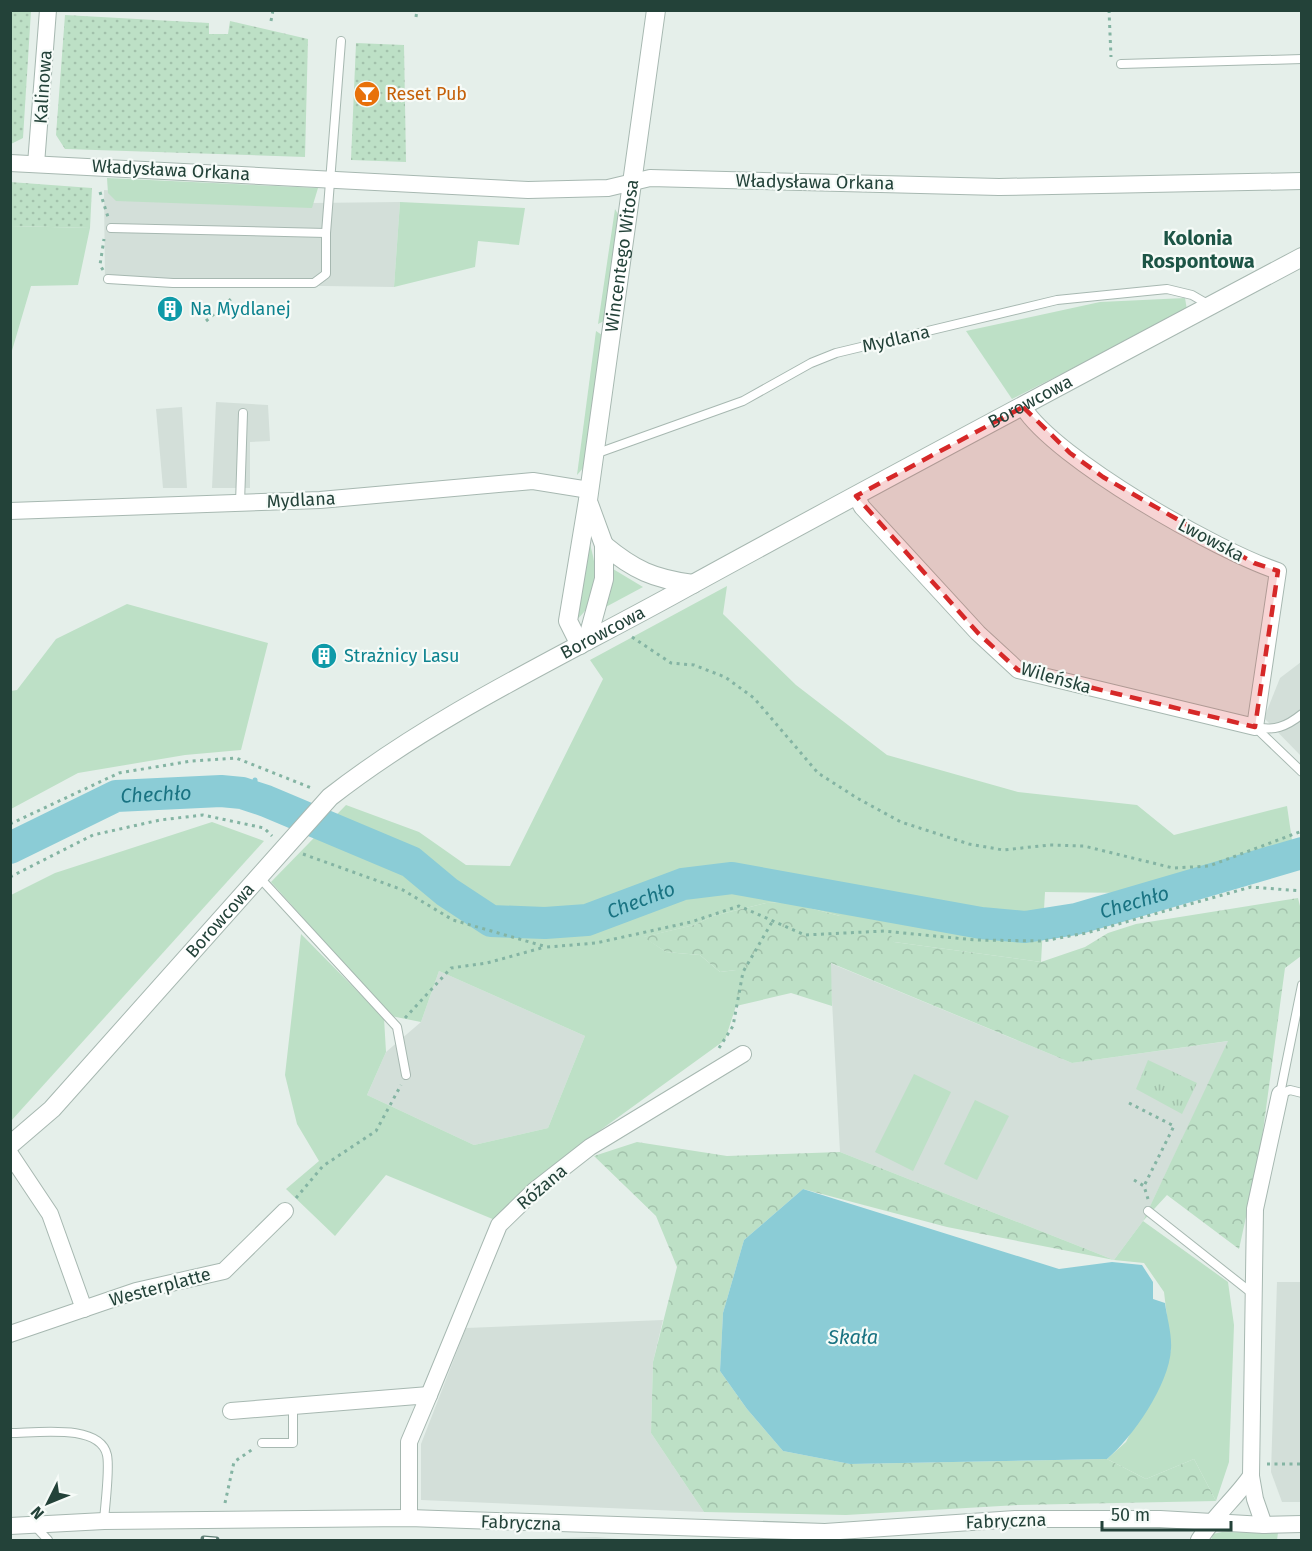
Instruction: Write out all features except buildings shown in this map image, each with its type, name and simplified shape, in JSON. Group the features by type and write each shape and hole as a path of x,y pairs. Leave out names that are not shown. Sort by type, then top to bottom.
{"street":[{"name":"Kalinowa","path":"36,164 48,10"},
{"name":"Wincentego Witosa","path":"554,660 568,621 589,495 656,10"},
{"name":"Władysława Orkana","path":"10,163 528,190 608,188 633,184 650,178 999,187 1302,181"},
{"name":"Borowcowa","path":"10,1145 52,1109 259,877 290,849 298,832 330,797 370,766 422,732 583,643 1302,257"},
{"name":"Lwowska","path":"1023,407 1030,418 1070,453 1103,477 1174,520 1254,563 1278,571 1255,726"},
{"name":"Mydlana","path":"10,511 320,500 533,481 589,495"},
{"name":"Wincentego Witosa","path":"583,643 604,579 604,545 589,495"},
{"name":"Wileńska","path":"856,496 862,507 978,633 1018,670 1255,726"},
{"path":"604,545 631,568 669,581 693,584"},
{"path":"568,621 583,643"},
{"name":"Różana","path":"409,1518 409,1442 499,1225 535,1190 590,1148 742,1054"},
{"path":"1264,1525 1255,1499 1255,1209 1281,1094"},
{"path":"10,1154 50,1214 84,1309"},
{"name":"Westerplatte","path":"10,1334 136,1291 224,1271 285,1211"},
{"path":"231,1411 429,1395"},
{"path":"1199,1540 1210,1522 1237,1497 1256,1470"},
{"name":"Fabryczna","path":"10,1526 104,1521 409,1518 678,1535 825,1532 1015,1519 1160,1519 1264,1525 1302,1524"}],"lane":[{"path":"108,279 173,283 314,283 326,274 326,232 341,41"},
{"path":"1121,64 1302,59"},
{"path":"111,228 326,232"},
{"name":"Mydlana","path":"595,454 743,401 786,376 836,353 1057,300 1167,289 1192,295 1211,306"},
{"path":"240,503 243,413"},
{"path":"1255,726 1270,730 1283,726 1302,714"},
{"path":"1255,726 1302,772"},
{"path":"259,877 397,1027 406,1075"},
{"path":"1281,1094 1302,985"},
{"path":"1281,1094 1290,1090 1302,1093"},
{"path":"1148,1211 1255,1296"},
{"path":"262,1443 293,1443 293,1406"},
{"path":"10,1433 81,1433 97,1439 107,1455 104,1521"},
{"path":"34,1524 48,1540"}],"path":[{"path":"271,21 273,10"},
{"path":"416,17 417,10"},
{"path":"1109,10 1111,60 1121,64"},
{"path":"100,192 111,228 101,248 100,265 108,279"},
{"path":"206,321 231,299"},
{"path":"628,634 670,663 694,665 725,677 754,698 818,773 856,798 901,822 969,844 1003,850 1050,845 1084,846 1173,868 1209,866 1302,831"},
{"path":"10,825 119,773 192,761 236,758 330,797"},
{"path":"10,877 93,835 160,820 203,814 264,828 290,849 403,890 453,920 547,947"},
{"path":"397,1027 451,968 488,963 547,947 596,943 692,922 739,906 805,935 884,931 975,940 1042,941 1086,933 1251,887 1302,891"},
{"path":"734,1026 743,972 772,922"},
{"path":"285,1211 323,1166 376,1131 406,1075"},
{"path":"1129,1103 1174,1126 1144,1186"},
{"path":"224,1512 234,1462 262,1443"},
{"path":"1256,1470 1302,1464"}],"highlighted area":[{"path":"1023,407 1070,453 1103,477 1254,563 1278,571 1255,727 1018,670 978,633 856,496"}],"shaded area":[{"path":"104,190 312,203 400,202 394,287 105,283"},
{"path":"216,402 268,405 270,441 250,442 250,488 212,488"},
{"path":"182,407 187,488 163,488 156,409"},
{"path":"1301,662 1301,756 1264,718 1280,678"},
{"path":"830,963 1072,1063 1229,1041 1143,1221 1114,1260 840,1152"},
{"path":"439,971 585,1036 548,1128 474,1145 367,1095 386,1052 421,1022"},
{"path":"1277,1282 1301,1282 1301,1502 1282,1502 1271,1472"},
{"path":"663,1320 653,1362 651,1433 704,1512 421,1500 421,1444 466,1328"},
{"path":"596,1537 633,1540 501,1540"}],"green space":[{"path":"10,11 31,11 23,138 11,144"},
{"path":"65,15 209,23 209,34 228,34 230,21 308,39 305,157 65,149 56,135"},
{"path":"356,43 404,45 406,162 351,160"},
{"path":"107,178 318,188 312,208 116,201 108,193"},
{"path":"10,182 92,188 90,228 11,226"},
{"path":"400,202 525,208 519,245 478,241 475,267 394,287"},
{"path":"615,209 618,214 604,321 598,324"},
{"path":"11,226 90,228 78,285 31,286 11,354"},
{"path":"1185,298 1187,310 1012,399 966,331 1100,302"},
{"path":"596,331 602,335 584,467 577,475"},
{"path":"589,541 594,563 595,584 589,604 575,621"},
{"path":"608,566 643,587 602,609"},
{"path":"727,586 723,614 796,685 887,755 1018,792 1137,805 1174,835 1287,806 1293,847 1129,893 1045,892 1041,962 894,942 840,916 787,902 766,903 713,916 694,925 644,937 666,952 700,955 720,972 736,970 736,1006 725,1040 577,1147 495,1220 386,1175 335,1236 286,1189 319,1161 297,1124 285,1075 301,934 384,1018 386,1052 367,1095 474,1145 548,1128 585,1036 439,971 421,1022 391,1016 271,882 346,805 419,832 466,865 510,866 603,679 590,660"},
{"path":"127,604 268,643 241,750 185,755 78,773 11,809 11,691 17,690 56,639"},
{"path":"212,822 264,841 11,1121 11,895 55,873"},
{"path":"1298,898 1301,910 1301,956 1285,968 1260,1153 1239,1249 1167,1195 1143,1221 1228,1041 1072,1063 831,963 832,1006 791,993 736,1006 736,970 720,972 700,955 666,952 643,937 694,925 713,916 766,903 787,902 840,916 850,907 880,909 894,942 1041,962 1085,947 1108,933 1136,924"},
{"path":"1148,1060 1197,1083 1182,1114 1136,1089"},
{"path":"914,1074 951,1092 913,1171 875,1152"},
{"path":"975,1100 1009,1116 977,1180 944,1164"},
{"path":"637,1142 727,1156 840,1152 1114,1260 947,1227 803,1189 744,1240 723,1313 720,1371 747,1409 783,1451 850,1464 1107,1459 1146,1479 1194,1459 1216,1501 1018,1505 846,1515 704,1512 651,1433 653,1362 677,1267 656,1216 594,1156"},
{"path":"1143,1221 1228,1282 1234,1325 1229,1462 1216,1501 1194,1459 1146,1479 1107,1459 1126,1442 1171,1350 1164,1292 1144,1263 1114,1260"},
{"path":"1222,1532 1278,1533 1277,1540 1211,1540 1213,1534"}],"water":[{"name":"Skała","path":"803,1189 1059,1269 1112,1262 1142,1265 1153,1282 1153,1299 1165,1303 1171,1349 1169,1363 1157,1394 1128,1438 1107,1459 850,1464 783,1451 747,1409 720,1371 723,1313 744,1240"}],"waterway":[{"path":"255,780 255,797"},
{"name":"Chechło","path":"10,848 116,796 221,791 242,793 266,801 411,862 447,892 491,921 545,923 587,920 683,884 732,878 981,923 1025,927 1076,919 1302,853"},
{"path":"1187,898 1188,888"}],"railway":[{"path":"204,1539 216,1540"}],"place":[{"name":"Reset Pub","path":"367,94"},
{"name":"Na Mydlanej","path":"170,309"},
{"name":"Strażnicy Lasu","path":"324,656"}],"district":[{"name":"Kolonia Rospontowa","path":"1198,250"}]}
